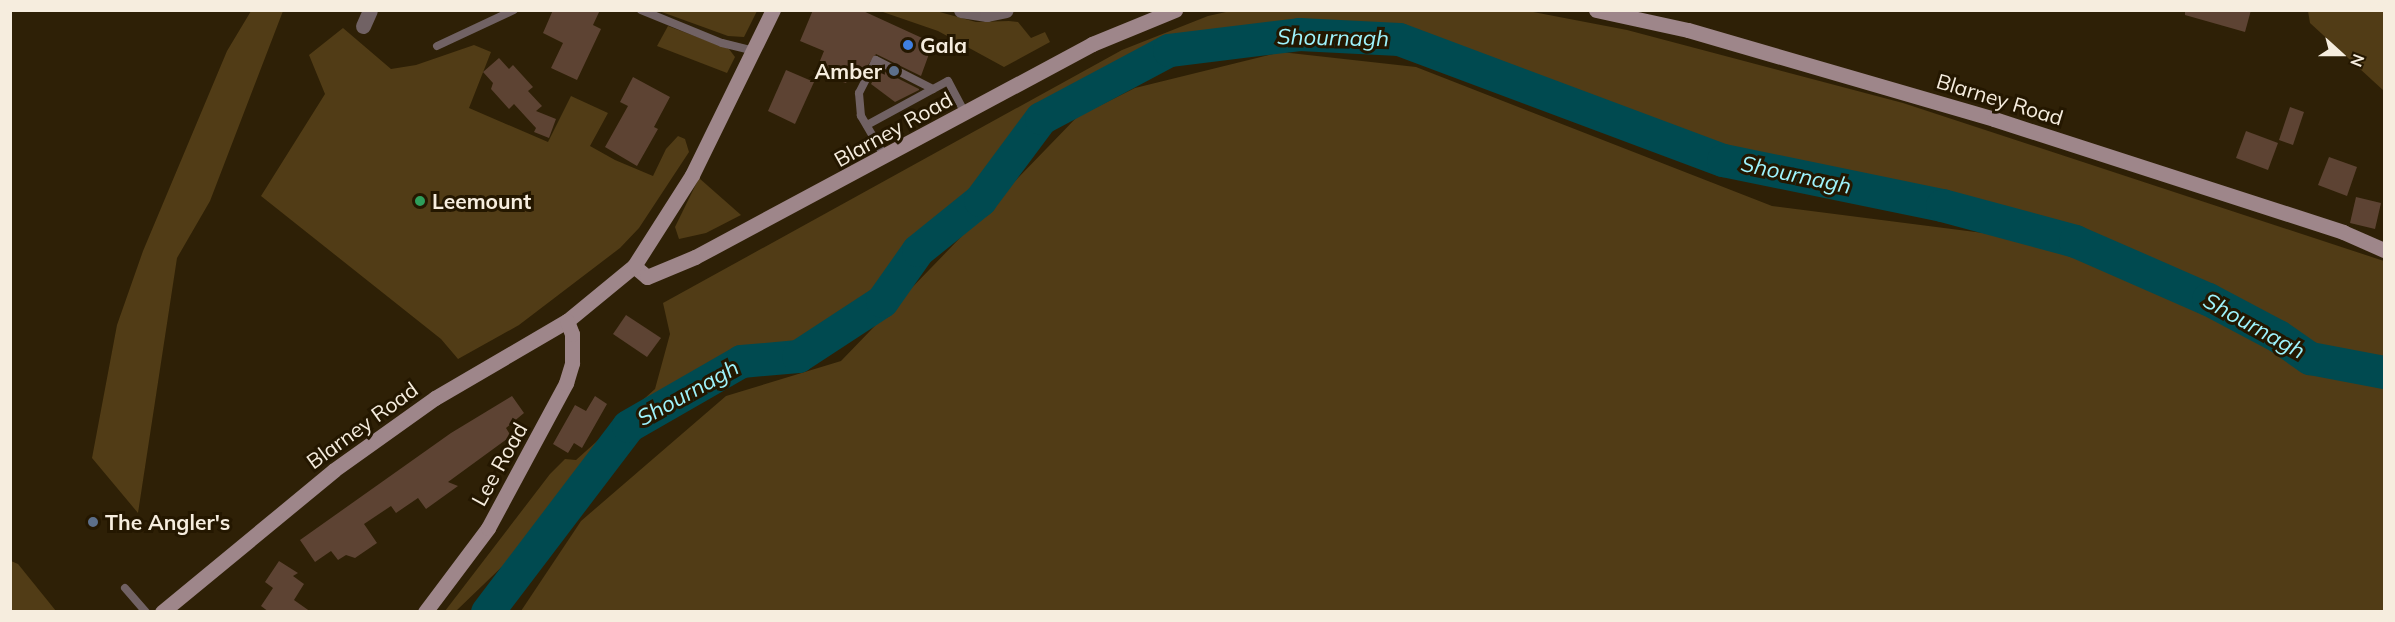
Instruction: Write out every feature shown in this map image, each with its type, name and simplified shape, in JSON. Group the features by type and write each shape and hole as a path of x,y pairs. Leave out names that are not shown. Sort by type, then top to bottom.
{"main road":[{"name":"Blarney Road","path":"162,612 334,470 435,398 567,321 634,266 692,175 773,10"},
{"name":"Blarney Road","path":"634,266 647,277 695,257 886,157 1092,44 1175,10"},
{"name":"Blarney Road","path":"1596,10 1688,30 1994,119 2343,232 2385,250"},
{"name":"Lee Road","path":"425,612 488,528 566,383 572,363 572,334 567,321"}],"street":[{"path":"363,26 370,10"},
{"path":"961,10 987,14 1006,10"}],"lane":[{"path":"436,46 514,10"},
{"path":"641,10 722,43 753,51"},
{"path":"886,157 861,116 859,93 876,60 933,89"},
{"path":"867,125 948,81 965,113"},
{"path":"124,588 146,612"}],"shaded area":[{"path":"1235,10 1528,11 1627,30 1903,103 2384,261 2384,368 2312,352 2264,320 2207,290 2077,237 1941,199 1751,161 1676,138 1409,37 1366,26 1173,43 1041,112 990,169 900,256 876,295 797,350 741,357 680,387 626,424 510,559 456,611 445,611 550,474 565,459 576,460 655,389 670,334 663,303 1122,50 1208,16"},
{"path":"251,11 283,11 210,201 177,258 138,513 92,458 117,325 143,251 227,51"},
{"path":"659,11 757,11 744,37 728,36"},
{"path":"880,11 936,11 976,22 1018,22 1031,38 1045,32 1050,42 1004,67 938,31"},
{"path":"2308,11 2384,11 2384,91 2310,23"},
{"path":"668,26 729,49 735,57 727,73 657,46"},
{"path":"343,28 391,69 416,65 474,45 491,52 469,108 548,142 571,96 608,113 590,146 615,160 653,176 666,149 678,136 685,139 689,152 639,228 620,248 519,325 458,359 441,339 261,196 325,94 309,55"},
{"path":"1281,52 1416,67 1772,206 2030,239 2071,248 2181,294 2305,361 2358,370 2384,385 2384,611 521,611 581,521 726,396 841,361 1077,117 1135,88"},
{"path":"699,178 741,215 706,233 679,239 675,227"},
{"path":"11,561 18,564 56,611 11,611"}],"building":[{"path":"553,10 600,10 593,25 601,29 577,80 551,68 563,43 543,33"},
{"path":"813,10 861,10 933,43 921,76 876,54 860,76 853,71 846,83 815,73 824,51 800,41"},
{"path":"2185,10 2251,10 2245,32 2185,15"},
{"path":"499,58 509,69 513,65 533,87 528,91 542,106 536,111 556,119 549,138 534,132 536,128 514,104 509,109 491,89 493,83 483,72"},
{"path":"879,69 919,90 895,102 871,84"},
{"path":"786,70 814,82 795,124 768,111"},
{"path":"633,77 670,97 654,127 658,129 637,166 605,147 628,106 620,102"},
{"path":"2290,107 2304,112 2293,145 2279,140"},
{"path":"2246,131 2278,143 2268,170 2236,158"},
{"path":"2329,157 2357,167 2347,196 2318,185"},
{"path":"2356,197 2381,203 2375,229 2350,223"},
{"path":"626,315 661,338 647,357 613,334"},
{"path":"512,396 524,413 506,428 511,436 448,482 458,486 426,509 418,498 396,513 391,506 364,524 377,543 355,558 346,555 338,560 331,551 315,562 300,540 451,433"},
{"path":"595,396 607,404 582,448 574,443 568,453 553,444 575,405 586,411"},
{"path":"279,561 298,573 293,576 304,584 294,600 311,612 269,612 261,606 273,588 265,582"}],"waterway":[{"name":"Shournagh","path":"487,612 628,426 741,361 798,356 882,301 918,250 980,200 1041,118 1169,50 1299,34 1399,39 1723,160 1942,205 2075,241 2208,299 2278,336 2310,358 2384,372"}],"place":[{"name":"Gala","path":"908,45"},
{"name":"Amber","path":"894,71"},
{"name":"Leemount","path":"420,201"},
{"name":"The Angler's","path":"93,522"}]}
